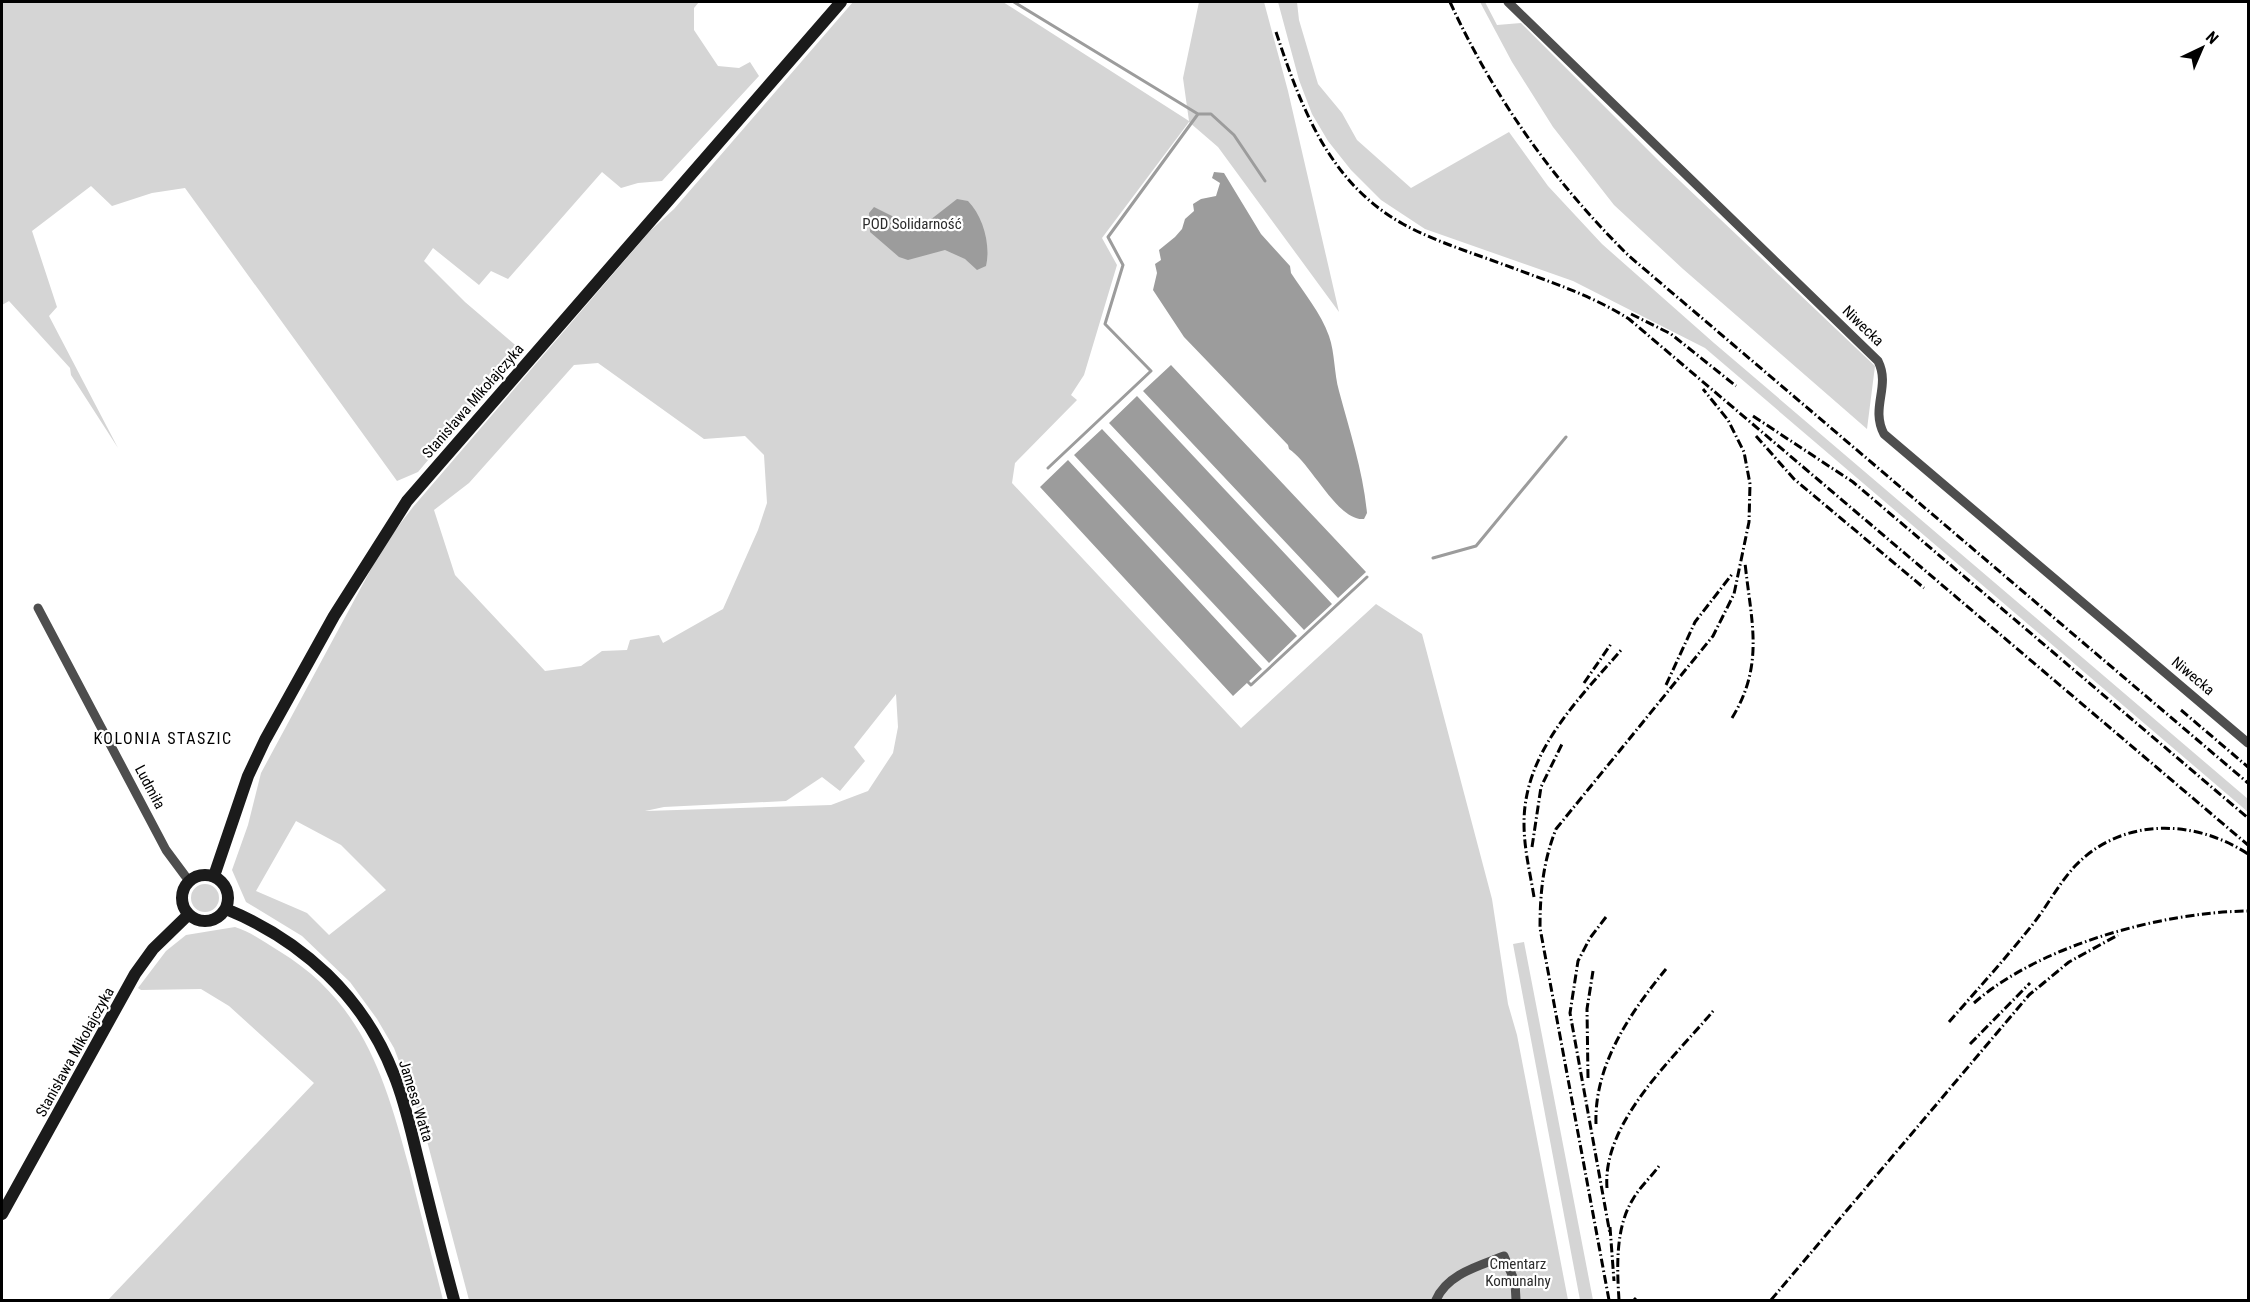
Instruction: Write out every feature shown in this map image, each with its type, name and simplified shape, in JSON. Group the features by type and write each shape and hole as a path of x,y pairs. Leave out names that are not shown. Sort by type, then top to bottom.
{"street":[{"name":"Stanisława Mikołajczyka","path":"214,876 248,776 265,740 340,606 407,501 841,2"},
{"name":"Niwecka","path":"1508,2 1878,361 1883,375 1877,414 1884,434 2248,743"},
{"name":"Ludmiła","path":"38,608 166,850 189,881"},
{"path":"196,876 214,876 220,880 228,894 226,909 221,916 204,922 188,915 182,901 182,894 189,881 196,876"},
{"name":"Jamesa Watta","path":"226,909 271,931 308,956 345,992 374,1032 386,1055 402,1097 454,1300"},
{"name":"Stanisława Mikołajczyka","path":"2,1214 135,974 153,949 188,915"},
{"path":"1436,1300 1445,1287 1461,1274 1504,1256 1515,1282 1516,1300"}],"green space":[{"path":"2,2 699,2 694,8 694,30 718,66 739,68 750,62 759,76 662,181 638,183 621,188 602,172 508,279 491,271 479,285 433,248 424,261 465,302 521,350 418,472 397,481 185,188 152,193 112,206 91,186 32,231 57,307 49,316 118,448 71,375 70,368 9,301 2,305"},
{"path":"853,2 1003,2 1189,121 1183,78 1199,2 1264,2 1288,91 1339,312 1218,147 1189,122 1102,238 1117,265 1084,375 1071,395 1077,400 1015,463 1012,483 1241,728 1376,604 1422,634 1492,899 1508,1004 1517,1035 1568,1300 469,1300 422,1122 394,1048 377,1019 350,982 302,936 246,902 232,870 248,825 261,773 384,545 413,507 650,231 674,209","holes":["598,363 704,439 745,436 764,455 767,503 758,530 723,609 663,643 659,635 630,640 627,650 602,651 581,666 545,671 455,575 434,510 469,483 574,365","896,694 898,727 893,753 868,791 831,805 645,811 664,807 786,801 822,777 840,791 865,761 854,747","296,821 341,845 386,890 329,935 307,913 256,891"]},
{"path":"1278,2 1297,2 1299,20 1318,84 1342,113 1357,140 1411,188 1509,132 1548,186 1602,244 1714,343 2248,799 2248,812 1705,348 1573,281 1425,229 1381,200 1351,170 1328,141 1312,114 1299,80"},
{"path":"1480,2 1485,2 1497,25 1521,23 1661,163 1875,366 1867,429 1683,269 1614,205 1553,127 1512,62"},
{"path":"205,884 215,888 219,898 215,908 205,912 195,908 191,898 195,888"},
{"path":"235,927 279,951 308,971 351,1018 379,1073 390,1103 443,1300 108,1300 314,1083 229,1006 201,989 141,990 138,988 166,951 186,935"},
{"path":"1524,942 1593,1300 1580,1300 1513,944"}],"shaded area":[{"path":"1214,172 1224,173 1261,234 1290,266 1291,273 1326,328 1331,343 1337,384 1362,482 1367,513 1364,519 1354,517 1335,502 1288,445 1184,337 1153,290 1157,273 1155,264 1161,260 1159,250 1182,229 1185,219 1194,211 1193,204 1201,199 1216,196 1220,183 1212,178"},
{"path":"957,199 968,201 982,223 987,258 986,266 977,270 965,259 945,250 908,260 899,257 870,232 869,213 874,207 914,227 925,224"},
{"path":"1171,365 1366,572 1338,598 1143,391"},
{"path":"1137,396 1332,604 1304,630 1109,423"},
{"path":"1102,429 1297,636 1269,663 1074,455"},
{"path":"1068,460 1262,669 1233,696 1040,487"}],"waterway":[{"path":"1014,2 1198,114 1211,114 1234,135 1265,181"},
{"path":"1048,468 1151,371 1105,324 1123,265 1108,237 1198,114"},
{"path":"1433,558 1476,546 1566,437"},
{"path":"1248,682 1251,685 1367,577"}],"railway":[{"path":"1450,2 1486,72 1528,137 1576,199 1629,256 2248,783"},
{"path":"1276,32 1296,88 1321,141 1355,187 1377,207 1403,224 1430,237 1573,290 1629,319 2248,845"},
{"path":"1631,314 1671,334 1736,386"},
{"path":"1609,1300 1540,928 1542,890 1545,866 1556,829 1713,636 1734,594 1749,522 1750,484 1744,452 1728,420 1703,389"},
{"path":"1753,416 1853,482 2248,818"},
{"path":"1756,436 1794,479 1924,588"},
{"path":"1732,718 1749,679 1752,661 1752,623 1745,563"},
{"path":"1666,685 1695,622 1733,573"},
{"path":"1584,683 1611,644"},
{"path":"1534,897 1524,833 1526,797 1533,773 1556,728 1622,649"},
{"path":"2181,710 2248,767"},
{"path":"1532,847 1541,787 1562,744"},
{"path":"1949,1022 2033,924 2070,872 2095,849 2115,838 2137,831 2160,828 2183,829 2205,834 2227,842 2248,854"},
{"path":"1974,1003 2001,982 2033,964 2104,936 2141,925 2178,918 2248,911"},
{"path":"1606,917 1590,938 1578,961 1570,1013 1610,1234"},
{"path":"1771,1300 2029,995 2069,962 2118,935"},
{"path":"1596,1124 1601,1081 1617,1041 1640,1003 1666,969"},
{"path":"1588,1078 1587,1009 1593,971"},
{"path":"1970,1044 2030,983"},
{"path":"1607,1188 1609,1163 1616,1139 1628,1115 1661,1070 1714,1010"},
{"path":"1619,1300 1618,1248 1623,1223 1627,1210 1636,1195 1659,1166"},
{"path":"1610,1227 1614,1281"}],"district":[{"name":"KOLONIA STASZIC","path":"163,738"}],"park label":[{"name":"POD Solidarność","path":"912,224"},
{"name":"Cmentarz Komunalny","path":"1518,1272"}]}
